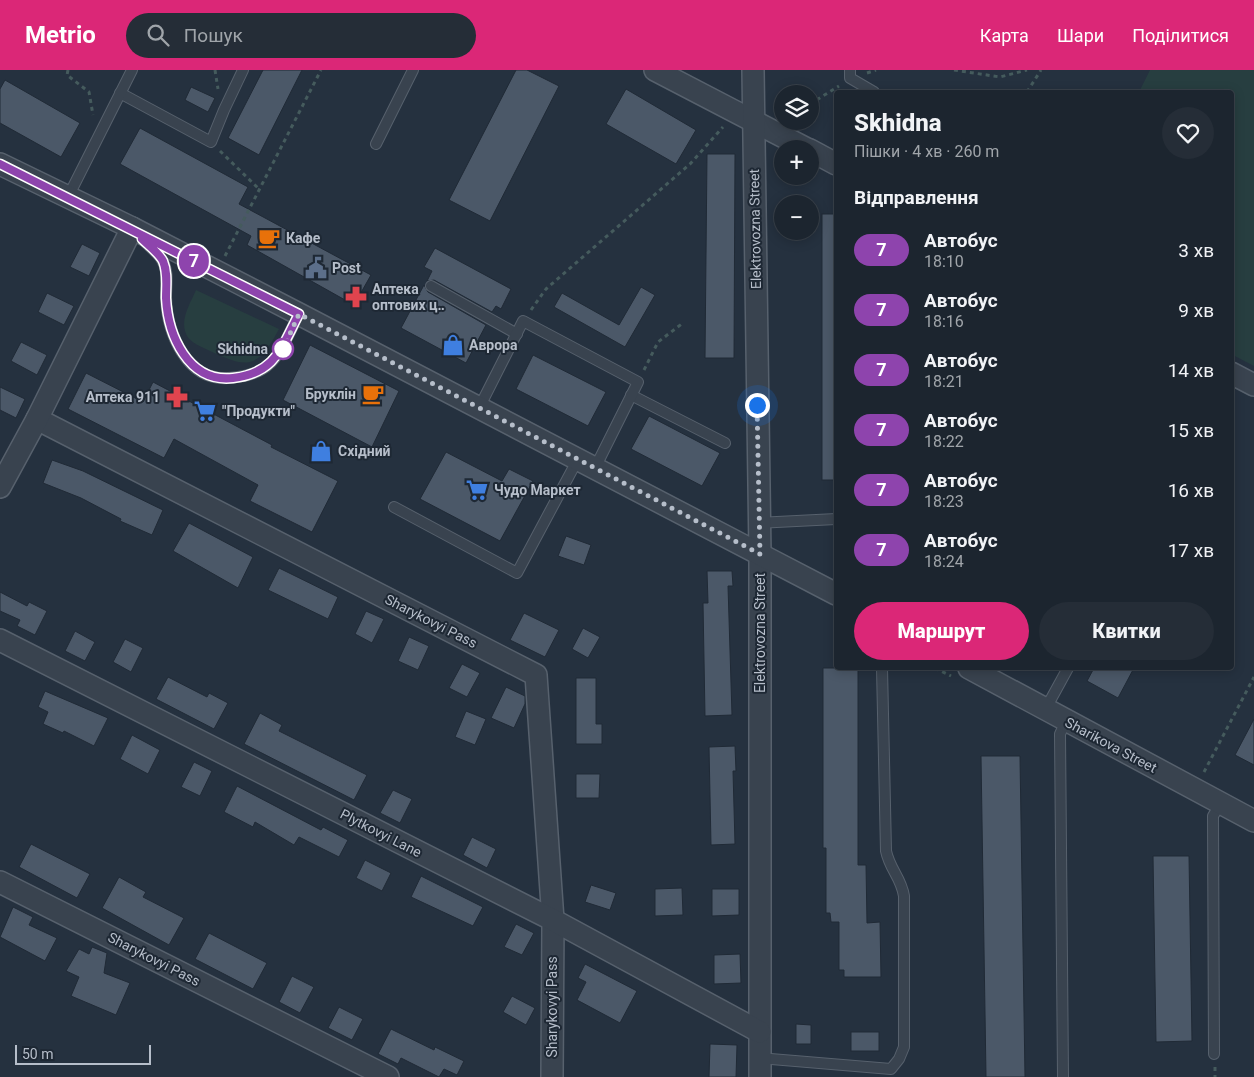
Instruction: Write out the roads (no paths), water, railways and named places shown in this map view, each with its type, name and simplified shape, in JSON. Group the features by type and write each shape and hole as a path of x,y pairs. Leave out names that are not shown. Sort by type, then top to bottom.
{"street":[{"path":"655,70 792,140"},
{"name":"Elektrovozna Street","path":"754,70 745,116 760,554 760,1068"},
{"path":"819,155 834,163"},
{"path":"0,164 132,228 834,593"},
{"path":"0,487 37,419 132,228"},
{"path":"1234,375 1254,385"},
{"name":"Sharykovyi Pass","path":"37,419 536,675 553,920 552,1077"},
{"name":"Plytkovyi Lane","path":"0,640 553,920 760,1032"},
{"name":"Sharikova Street","path":"973,670 1254,821"},
{"name":"Sharykovyi Pass","path":"0,882 388,1077"}],"lane":[{"path":"68,197 132,70"},
{"path":"120,93 211,142 224,110 244,70"},
{"path":"376,144 413,70"},
{"path":"850,74 871,90"},
{"path":"132,228 162,259 167,277 166,298 171,332 189,362 203,374 226,379 248,376 271,364 283,348 299,314"},
{"path":"431,286 517,334"},
{"path":"394,507 517,573 638,382 523,321 479,408"},
{"path":"631,395 724,443"},
{"path":"758,523 834,519"},
{"path":"760,1068 891,1073 904,1047 904,896 902,882 889,866 886,851 882,670"},
{"path":"1045,710 1067,670"},
{"path":"1063,1077 1060,734 1066,721"},
{"path":"1214,1054 1213,816 1221,803"}],"place":[{"name":"Кафе","path":"269,238"},
{"name":"Post","path":"316,268"},
{"name":"Аптека оптових ц‥","path":"356,297"},
{"name":"Аврора","path":"453,345"},
{"name":"Skhidna","path":"283,349"},
{"name":"Бруклін","path":"373,394"},
{"name":"Аптека 911","path":"177,397"},
{"name":"\"Продукти\"","path":"205,411"},
{"name":"Східний","path":"321,451"},
{"name":"Чудо Маркет","path":"477,490"}]}
